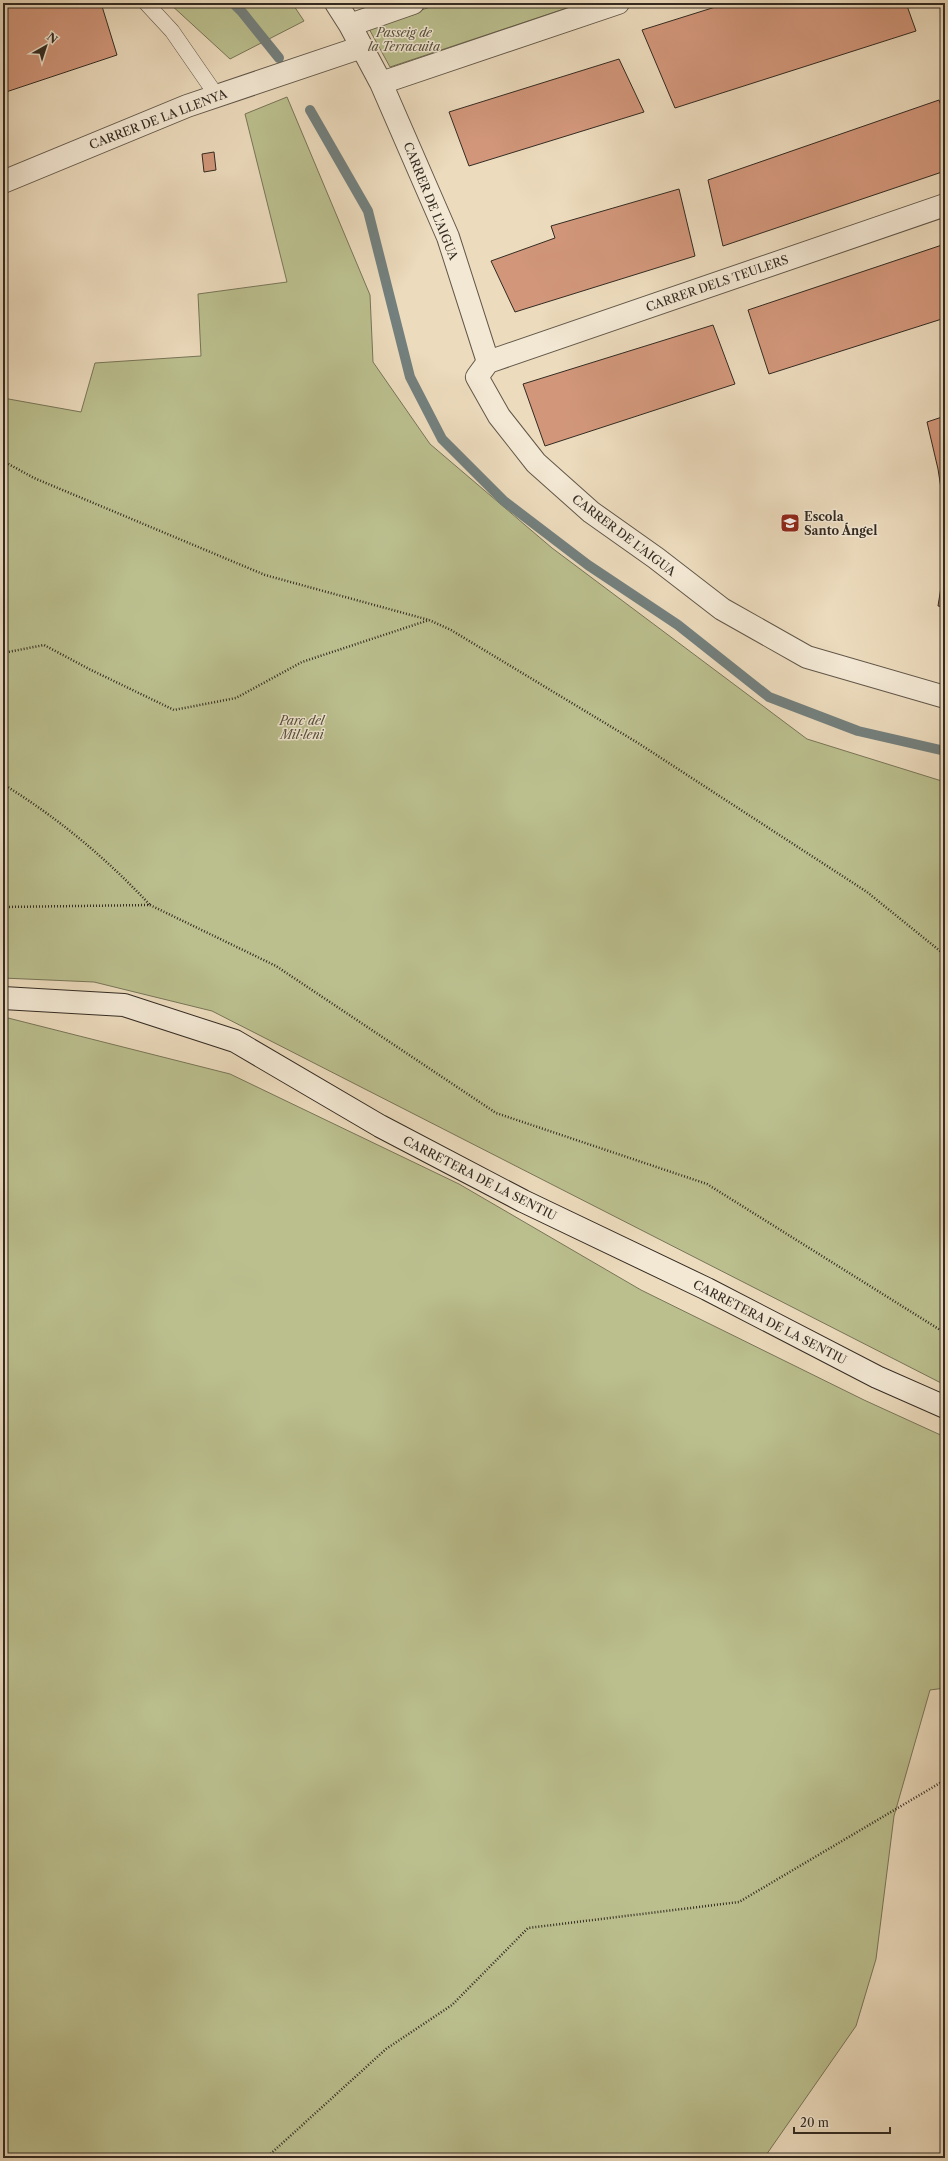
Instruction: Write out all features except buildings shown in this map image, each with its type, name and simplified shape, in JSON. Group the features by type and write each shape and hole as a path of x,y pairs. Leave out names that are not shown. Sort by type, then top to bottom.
{"street":[{"name":"CARRER DE L'AIGUA","path":"336,3 350,25 381,83 448,237 488,362 477,378 499,416 536,464 590,512 656,558 722,609 807,657 945,697"},
{"path":"350,25 413,3"},
{"path":"381,83 618,3"},
{"name":"CARRER DE LA LLENYA","path":"3,182 187,106 362,47"},
{"name":"CARRER DELS TEULERS","path":"488,362 945,205"},
{"name":"CARRETERA DE LA SENTIU","path":"3,998 124,1005 235,1041 380,1126 516,1198 707,1289 877,1377 945,1407"}],"lane":[{"path":"146,3 172,31 217,96"}],"path":[{"path":"3,461 34,478 266,575 429,620 452,630 638,743 861,888 945,955"},
{"path":"3,653 44,645 91,670 174,710 236,698 302,662 429,620"},
{"path":"3,784 39,806 115,868 150,905 276,966 496,1112 707,1184 945,1333"},
{"path":"3,907 150,905"},
{"path":"266,2158 386,2049 452,2005 528,1928 739,1902 945,1780"}],"green space":[{"path":"169,3 292,3 304,21 230,59"},
{"name":"Passeig de la Terracuita","path":"443,3 582,3 390,67 368,27"},
{"name":"Parc del Mil·leni","path":"287,97 370,295 373,362 430,444 552,548 807,739 945,782 945,1385 212,1011 94,982 3,978 3,398 81,412 95,363 201,356 198,294 287,282 245,114"},
{"path":"3,1018 230,1074 459,1184 641,1290 864,1400 945,1437 945,1688 930,1690 894,1816 876,1959 856,2026 764,2158 3,2158"}],"waterway":[{"path":"233,3 279,58"},
{"path":"310,110 368,211 410,377 442,439 504,501 588,565 678,625 769,697 858,731 945,751"}],"place":[{"name":"Escola Santo Ángel","path":"790,523"}]}
